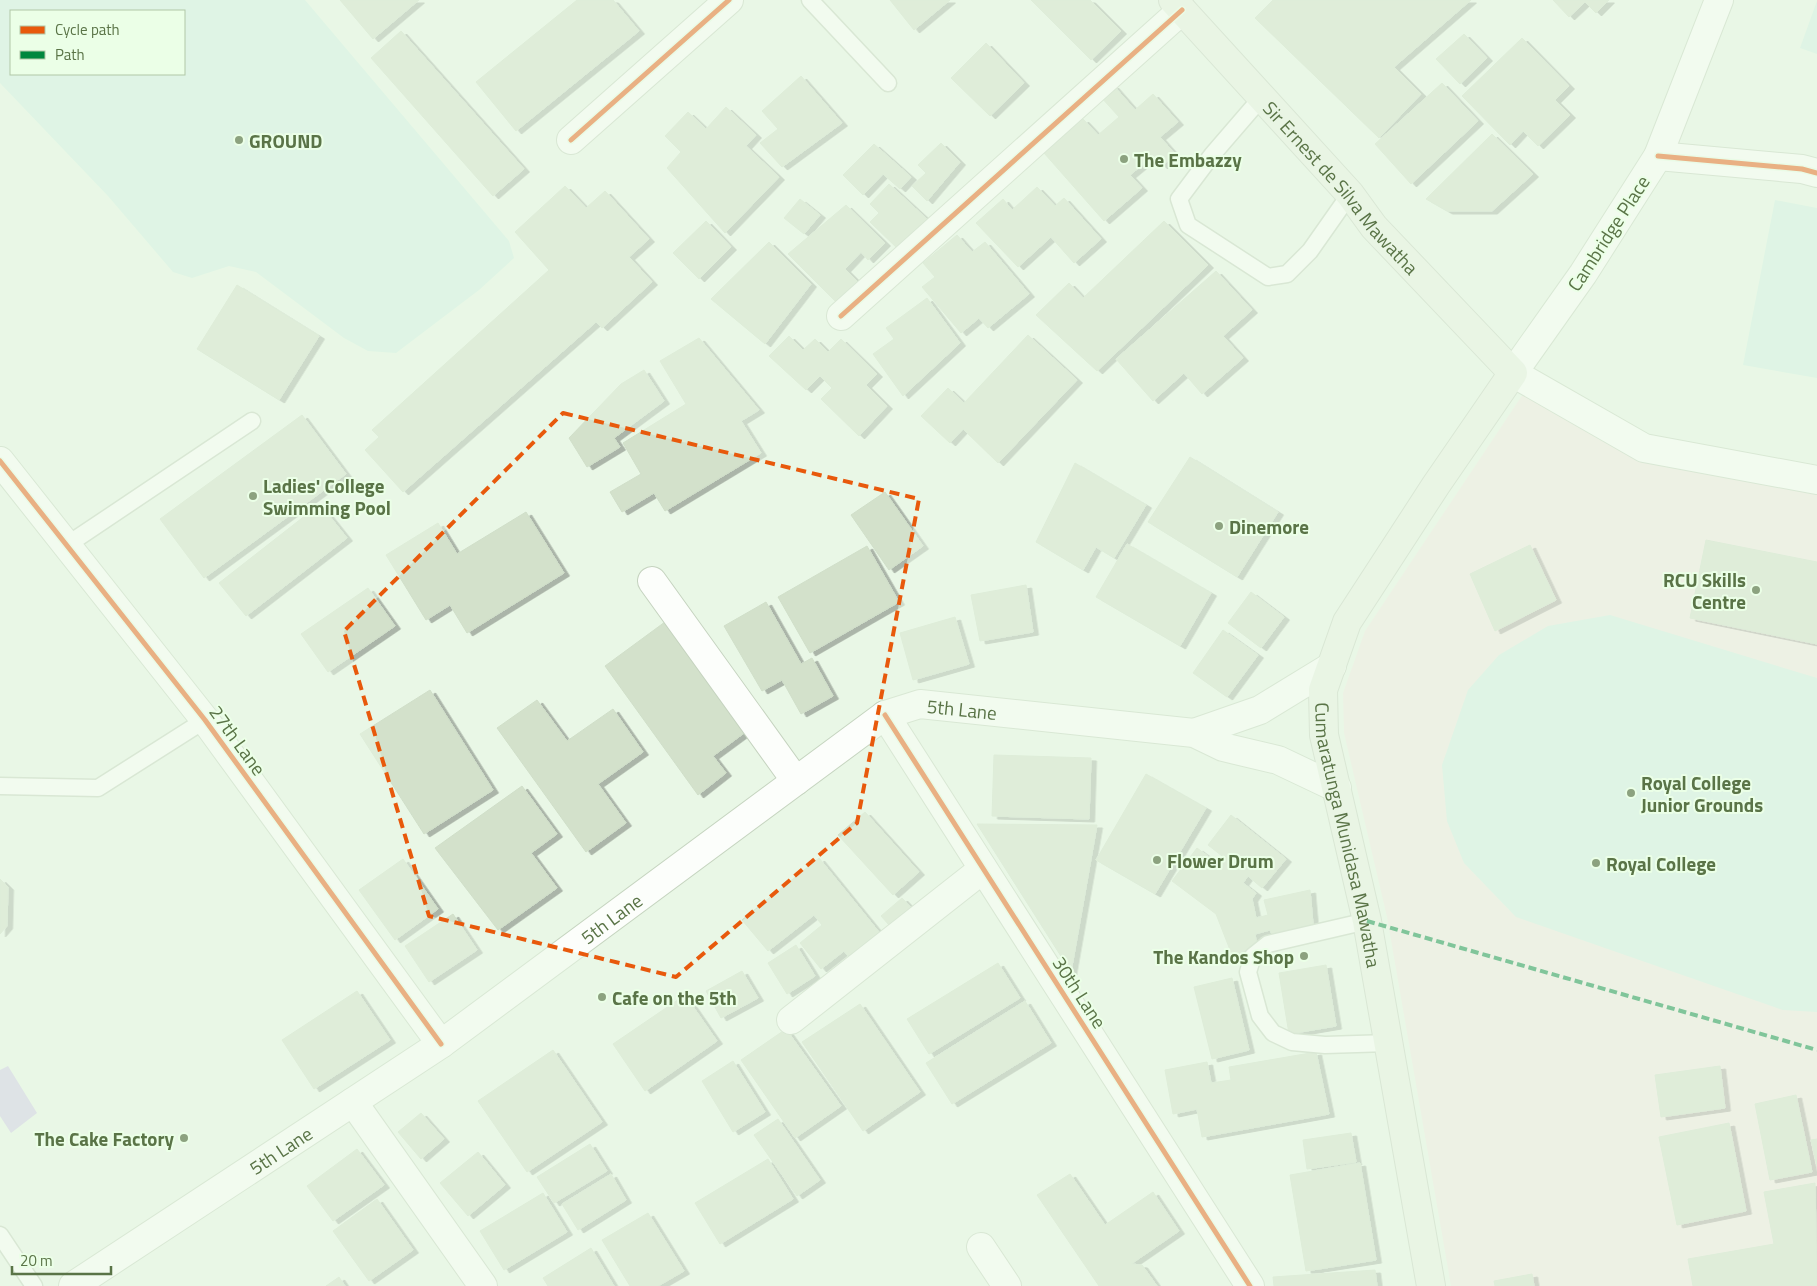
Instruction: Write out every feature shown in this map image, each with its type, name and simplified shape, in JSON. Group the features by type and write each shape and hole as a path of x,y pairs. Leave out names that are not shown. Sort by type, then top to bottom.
{"highway":[{"name":"Sir Ernest de Silva Mawatha","path":"1177,5 1350,194 1374,227 1513,373"},
{"name":"Cumaratunga Munidasa Mawatha","path":"1431,1286 1367,921 1324,735 1323,690 1347,622 1436,485 1513,373"}],"street":[{"path":"571,140 729,0"},
{"name":"Cambridge Place","path":"1513,373 1583,274 1658,156 1719,0"},
{"path":"841,316 1177,5"},
{"path":"1658,156 1802,169 1817,173"},
{"path":"1513,373 1644,448 1817,480"},
{"name":"27th Lane","path":"0,461 205,720 442,1044"},
{"path":"652,581 796,781"},
{"name":"5th Lane","path":"1194,732 1260,710 1332,666"},
{"name":"5th Lane","path":"73,1286 442,1044 885,715 920,704 1194,732 1223,747 1278,760 1337,788"},
{"name":"30th Lane","path":"885,715 1250,1286"},
{"path":"791,1020 983,869"},
{"path":"353,1102 482,1286"},
{"path":"981,1248 1007,1286"}],"lane":[{"path":"810,0 888,83"},
{"path":"1262,97 1212,155 1180,199 1188,225 1268,277 1287,274 1310,251 1350,194"},
{"path":"67,546 252,421"},
{"path":"0,786 98,788 205,720"},
{"path":"1367,921 1268,944 1253,956 1248,972 1260,1016 1273,1033 1292,1042 1325,1046 1389,1043"},
{"path":"0,1235 34,1286"}],"highlighted area":[{"path":"563,413 919,499 857,823 676,977 429,916 344,631"}],"shaded area":[{"name":"Royal College","path":"1523,394 1629,450 1817,489 1817,1286 1451,1286 1387,917 1344,733 1343,693 1365,631"},
{"path":"8,1066 37,1113 11,1133 0,1116 0,1070"}],"green space":[{"name":"GROUND","path":"0,0 305,0 509,241 514,258 479,290 396,353 368,351 344,338 256,272 229,266 192,278 173,272 108,196 0,83"},
{"path":"1817,1 1817,54 1800,48"},
{"path":"1775,200 1817,208 1817,378 1743,365"},
{"name":"Royal College Junior Grounds","path":"1610,615 1817,678 1817,1012 1783,1010 1516,917 1464,863 1447,821 1442,765 1468,690 1499,655 1548,626"}],"building":[{"path":"340,0 419,0 373,39"},
{"path":"577,0 613,0 639,31 516,131 476,82"},
{"path":"890,0 950,0 914,30"},
{"path":"1031,0 1090,0 1121,31 1091,60"},
{"path":"1273,0 1471,0 1394,67 1421,94 1379,138 1255,18"},
{"path":"1553,0 1609,0 1596,13 1585,2 1569,17"},
{"path":"401,31 524,169 493,196 371,58"},
{"path":"1464,34 1487,58 1460,84 1436,59"},
{"path":"1522,38 1569,86 1555,100 1570,115 1538,146 1523,131 1510,145 1462,96"},
{"path":"986,43 1024,83 990,116 951,78"},
{"path":"801,76 842,123 782,167 760,143 778,129 762,111"},
{"path":"1442,83 1478,121 1411,184 1375,144"},
{"path":"1113,85 1135,110 1153,94 1178,122 1160,137 1175,154 1162,166 1153,156 1130,175 1142,188 1104,221 1044,153 1083,119 1098,135 1119,117 1100,96"},
{"path":"726,107 756,135 746,146 779,177 725,233 667,168 681,152 665,136 688,112 706,129"},
{"path":"1492,134 1533,174 1492,211 1447,211 1426,199"},
{"path":"941,143 960,162 927,201 912,186 926,173 918,165"},
{"path":"874,144 911,177 900,189 883,174 863,195 843,175"},
{"path":"889,184 929,221 900,251 870,222 879,213 870,204"},
{"path":"565,186 586,208 605,191 649,239 629,257 652,282 602,328 596,322 403,492 365,450 379,437 372,430 549,270 515,232"},
{"path":"1037,187 1055,206 1064,198 1101,239 1074,263 1051,237 1018,267 976,223 1003,199 1012,210"},
{"path":"800,199 820,215 804,234 784,218"},
{"path":"846,205 885,243 868,260 861,252 845,269 859,283 838,304 788,254"},
{"path":"706,221 731,247 699,279 673,253"},
{"path":"1164,221 1208,265 1097,371 1036,315 1069,283 1083,298"},
{"path":"957,235 972,252 985,242 1029,294 988,328 979,318 961,333 922,287 935,277 923,263"},
{"path":"769,242 811,284 765,344 711,299"},
{"path":"1216,271 1252,310 1223,336 1243,358 1202,394 1184,373 1153,401 1116,359"},
{"path":"237,285 319,336 279,400 197,349"},
{"path":"927,298 960,343 903,396 873,354 894,339 886,328"},
{"path":"1028,335 1077,380 998,463 963,429 950,443 921,416 948,388 964,403"},
{"path":"789,336 803,350 815,339 828,352 841,339 877,374 866,385 887,406 859,436 821,399 832,388 820,376 806,390 769,356"},
{"path":"699,338 759,410 741,421 761,453 665,511 654,493 622,512 610,492 641,474 623,443 686,404 660,361"},
{"path":"644,370 664,401 614,438 620,447 587,467 569,438 621,384"},
{"name":"Ladies' College Swimming Pool","path":"302,415 346,474 204,578 160,519"},
{"path":"1190,457 1278,512 1237,577 1148,522"},
{"path":"1075,463 1146,505 1114,558 1096,547 1083,570 1036,542"},
{"path":"885,492 923,546 889,570 851,515"},
{"path":"320,504 347,538 246,616 219,583"},
{"path":"526,512 564,573 467,633 450,605 426,620 386,555 438,523 457,554"},
{"name":"RCU Skills Centre","path":"1706,540 1817,562 1817,644 1690,618"},
{"path":"1127,544 1211,593 1180,646 1096,597"},
{"path":"1530,545 1556,600 1495,631 1470,574"},
{"path":"867,546 899,602 810,653 778,597"},
{"path":"1026,585 1033,632 980,641 971,595"},
{"path":"368,588 395,626 328,672 301,634"},
{"path":"1251,592 1284,617 1261,648 1228,623"},
{"path":"766,602 801,664 812,658 833,696 801,714 782,680 762,691 724,626"},
{"path":"955,617 969,664 913,680 900,633"},
{"path":"669,619 751,728 713,756 726,773 698,795 605,666"},
{"path":"1223,630 1258,655 1227,697 1193,673"},
{"path":"430,690 493,790 424,834 360,734"},
{"path":"537,700 567,741 613,709 643,752 598,784 626,823 586,852 497,728"},
{"path":"994,755 1091,758 1089,819 992,816"},
{"path":"1146,774 1206,808 1155,894 1096,860"},
{"path":"522,786 557,834 531,853 557,888 498,930 435,848"},
{"path":"865,812 919,872 893,895 838,835"},
{"path":"1231,815 1286,859 1262,888 1248,876 1243,883 1256,893 1252,899 1256,918 1268,915 1264,900 1310,890 1313,924 1274,939 1270,930 1255,934 1257,947 1232,955 1216,914 1172,881 1197,848 1217,863 1222,856 1208,845"},
{"path":"977,824 1097,825 1071,972"},
{"path":"819,858 883,937 852,961 844,951 821,969 800,943 822,925 814,915 768,951 742,920"},
{"path":"403,859 438,909 395,940 359,890"},
{"path":"0,879 8,887 7,926 0,934"},
{"path":"902,898 917,914 896,933 881,916"},
{"path":"453,914 477,950 429,982 405,946"},
{"path":"796,945 815,976 787,994 768,963"},
{"path":"998,963 1020,998 929,1054 907,1019"},
{"path":"1326,965 1336,1026 1289,1034 1279,973"},
{"path":"742,971 758,998 721,1018 706,991"},
{"path":"1232,978 1249,1050 1212,1059 1194,987"},
{"path":"357,991 390,1040 314,1089 282,1040"},
{"path":"685,995 717,1041 645,1091 613,1044"},
{"path":"1025,1001 1051,1043 952,1104 926,1063"},
{"path":"860,1004 920,1092 863,1131 802,1042"},
{"path":"786,1029 841,1106 795,1138 741,1060"},
{"path":"553,1050 602,1122 527,1172 478,1101"},
{"path":"1316,1052 1329,1114 1202,1137 1197,1109 1173,1114 1165,1070 1207,1062 1211,1083 1231,1080 1229,1067"},
{"path":"733,1061 765,1112 733,1132 702,1081"},
{"path":"1720,1066 1725,1108 1661,1117 1655,1075"},
{"path":"1796,1095 1812,1172 1770,1180 1755,1104"},
{"path":"421,1113 444,1139 421,1159 398,1132"},
{"path":"778,1119 820,1180 797,1196 754,1135"},
{"path":"1729,1123 1746,1211 1677,1225 1659,1137"},
{"path":"1351,1133 1356,1162 1307,1169 1303,1140"},
{"path":"1817,1139 1817,1166 1811,1140"},
{"path":"590,1144 607,1171 554,1203 537,1177"},
{"path":"357,1149 384,1185 333,1221 307,1186"},
{"path":"478,1152 505,1185 468,1216 440,1183"},
{"path":"768,1159 793,1199 720,1244 695,1203"},
{"path":"1360,1163 1376,1260 1306,1271 1290,1175"},
{"path":"611,1174 626,1200 578,1230 562,1204"},
{"path":"1070,1174 1105,1225 1153,1192 1179,1231 1131,1264 1142,1265 1157,1286 1099,1286 1037,1195"},
{"path":"1815,1183 1817,1286 1693,1286 1688,1259 1774,1244 1764,1192"},
{"path":"543,1193 567,1232 504,1270 480,1231"},
{"path":"377,1199 413,1250 369,1281 333,1231"},
{"path":"648,1213 684,1271 658,1286 630,1286 602,1240"},
{"path":"591,1248 614,1286 548,1286 543,1278"},
{"path":"1375,1270 1377,1286 1274,1286 1273,1277"},
{"path":"1532,1274 1534,1286 1495,1286 1494,1281"},
{"path":"339,1277 345,1286 326,1286"}],"marked path":[{"path":"1367,921 1817,1050"}],"cycle path":[{"path":"571,140 729,0"},
{"path":"841,316 1182,10"},
{"path":"1658,156 1802,169 1817,173"},
{"path":"0,461 205,720 441,1044"},
{"path":"885,715 1250,1286"}],"place":[{"name":"GROUND","path":"239,140"},
{"name":"The Embazzy","path":"1124,159"},
{"name":"Ladies' College Swimming Pool","path":"253,496"},
{"name":"Dinemore","path":"1219,526"},
{"name":"RCU Skills Centre","path":"1756,590"},
{"name":"Royal College Junior Grounds","path":"1631,793"},
{"name":"Flower Drum","path":"1157,860"},
{"name":"Royal College","path":"1596,863"},
{"name":"The Kandos Shop","path":"1304,956"},
{"name":"Cafe on the 5th","path":"602,997"},
{"name":"The Cake Factory","path":"184,1138"}]}
